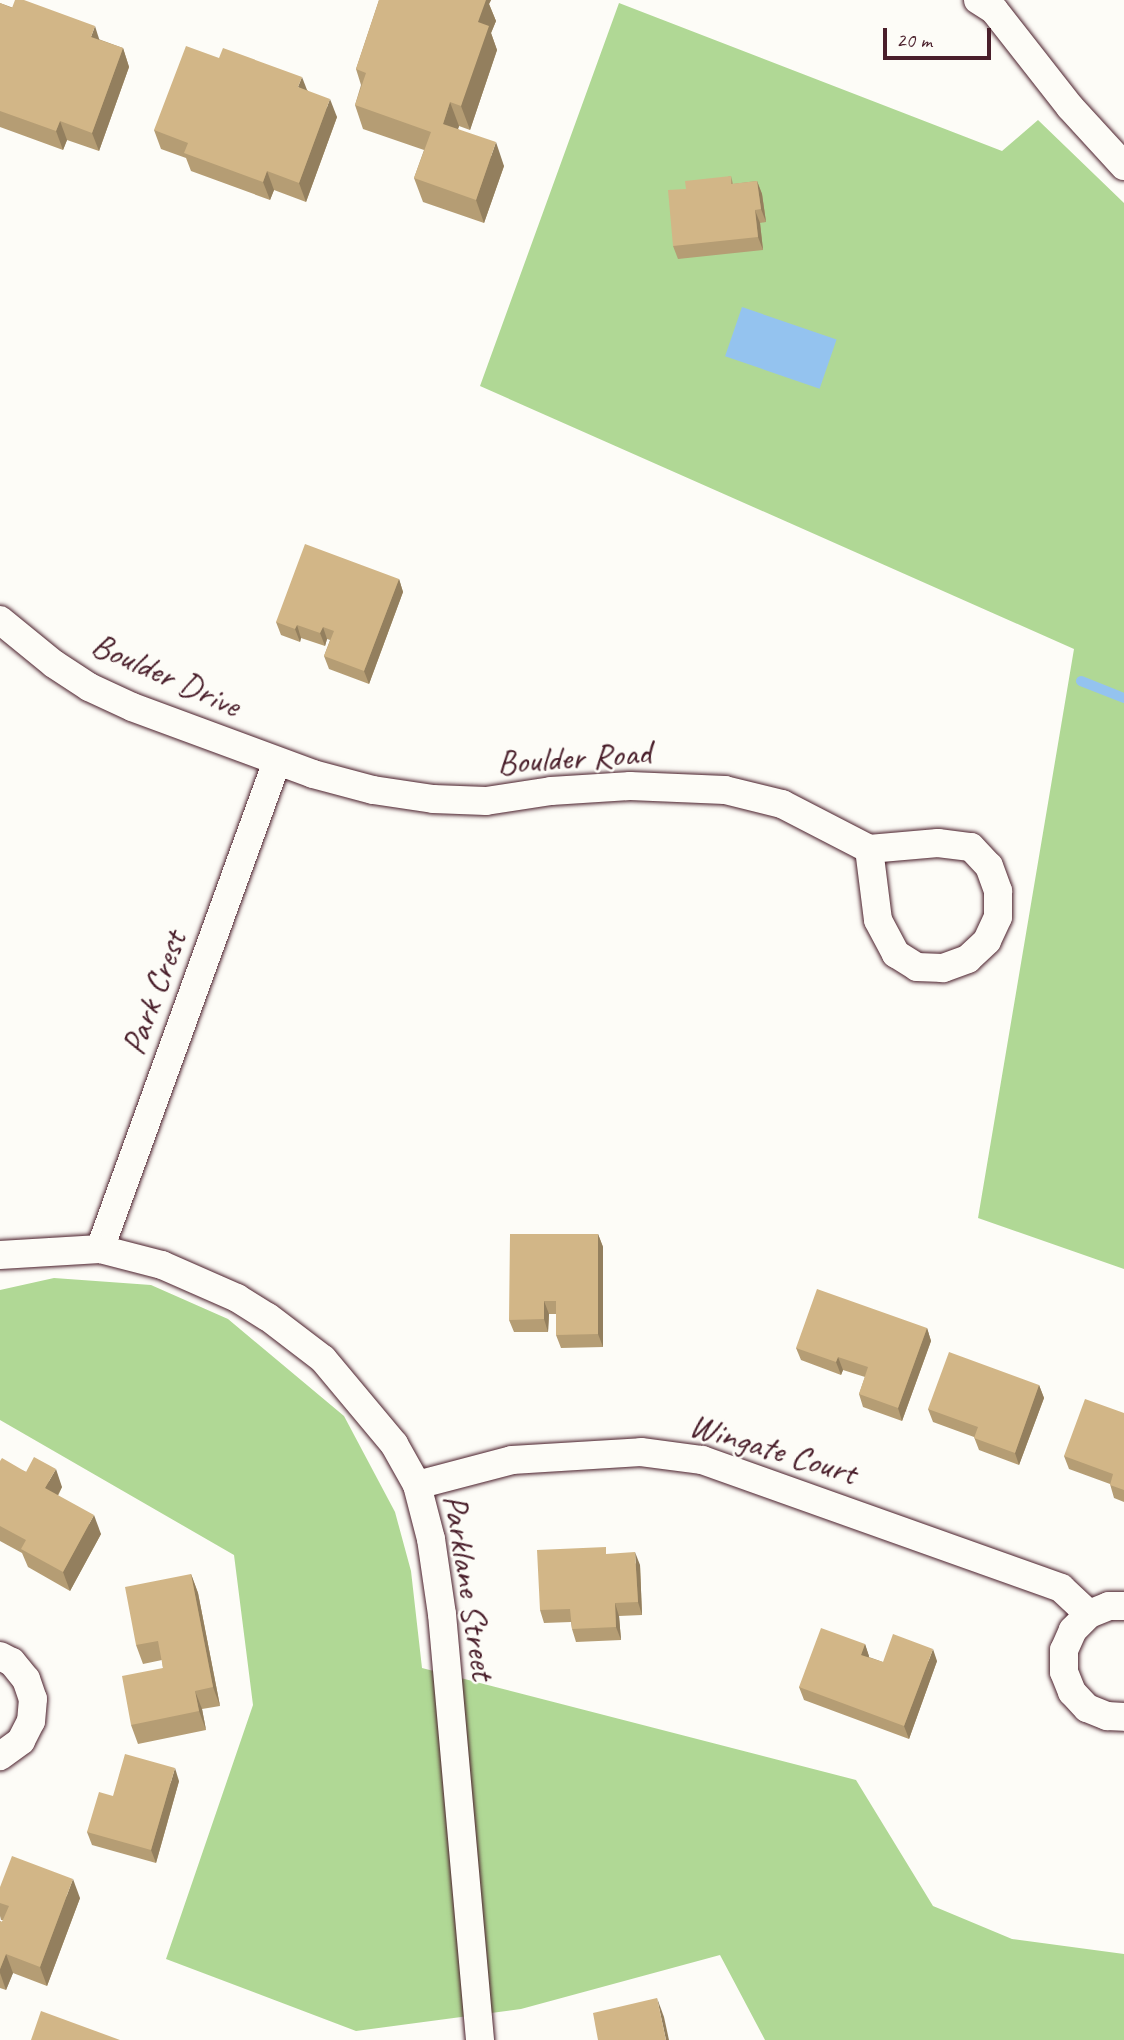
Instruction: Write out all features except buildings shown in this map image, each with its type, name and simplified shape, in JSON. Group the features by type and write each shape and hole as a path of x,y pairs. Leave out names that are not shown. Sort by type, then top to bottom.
{"street":[{"path":"988,3 1070,107 1124,166"},
{"name":"Boulder Drive","path":"0,620 54,664 89,687 132,707 277,761"},
{"name":"Boulder Road","path":"277,761 373,790 433,799 486,801 551,791 630,786 725,790 782,804 869,849"},
{"name":"Park Crest","path":"100,1250 277,761"},
{"path":"938,843 971,847 989,866 999,891 998,917 987,941 968,959 943,968 917,967 896,954 878,920 869,849 938,843"},
{"name":"Parklane Street","path":"0,1255 100,1250 162,1265 204,1282 237,1298 299,1339 345,1382 394,1444 416,1486 431,1539 442,1615 480,2040"},
{"name":"Wingate Court","path":"416,1486 512,1460 641,1452 702,1460 1061,1588 1089,1614"},
{"path":"1124,1606 1109,1606 1089,1614 1073,1630 1064,1650 1064,1672 1072,1692 1087,1708 1107,1716 1124,1717"},
{"path":"0,1656 12,1662 26,1679 33,1699 31,1721 21,1741 0,1756"}],"green space":[{"path":"619,3 1002,151 1038,120 1124,203 1124,1269 978,1218 1074,649 480,386"},
{"path":"54,1278 151,1285 228,1319 344,1416 395,1512 411,1571 422,1668 856,1780 933,1906 1012,1939 1124,1954 1124,2040 765,2040 720,1955 521,2009 356,2031 166,1959 253,1705 234,1555 0,1420 0,1290"}],"water":[{"path":"742,307 837,340 820,389 725,356"}],"waterway":[{"path":"1081,681 1124,698"}]}
